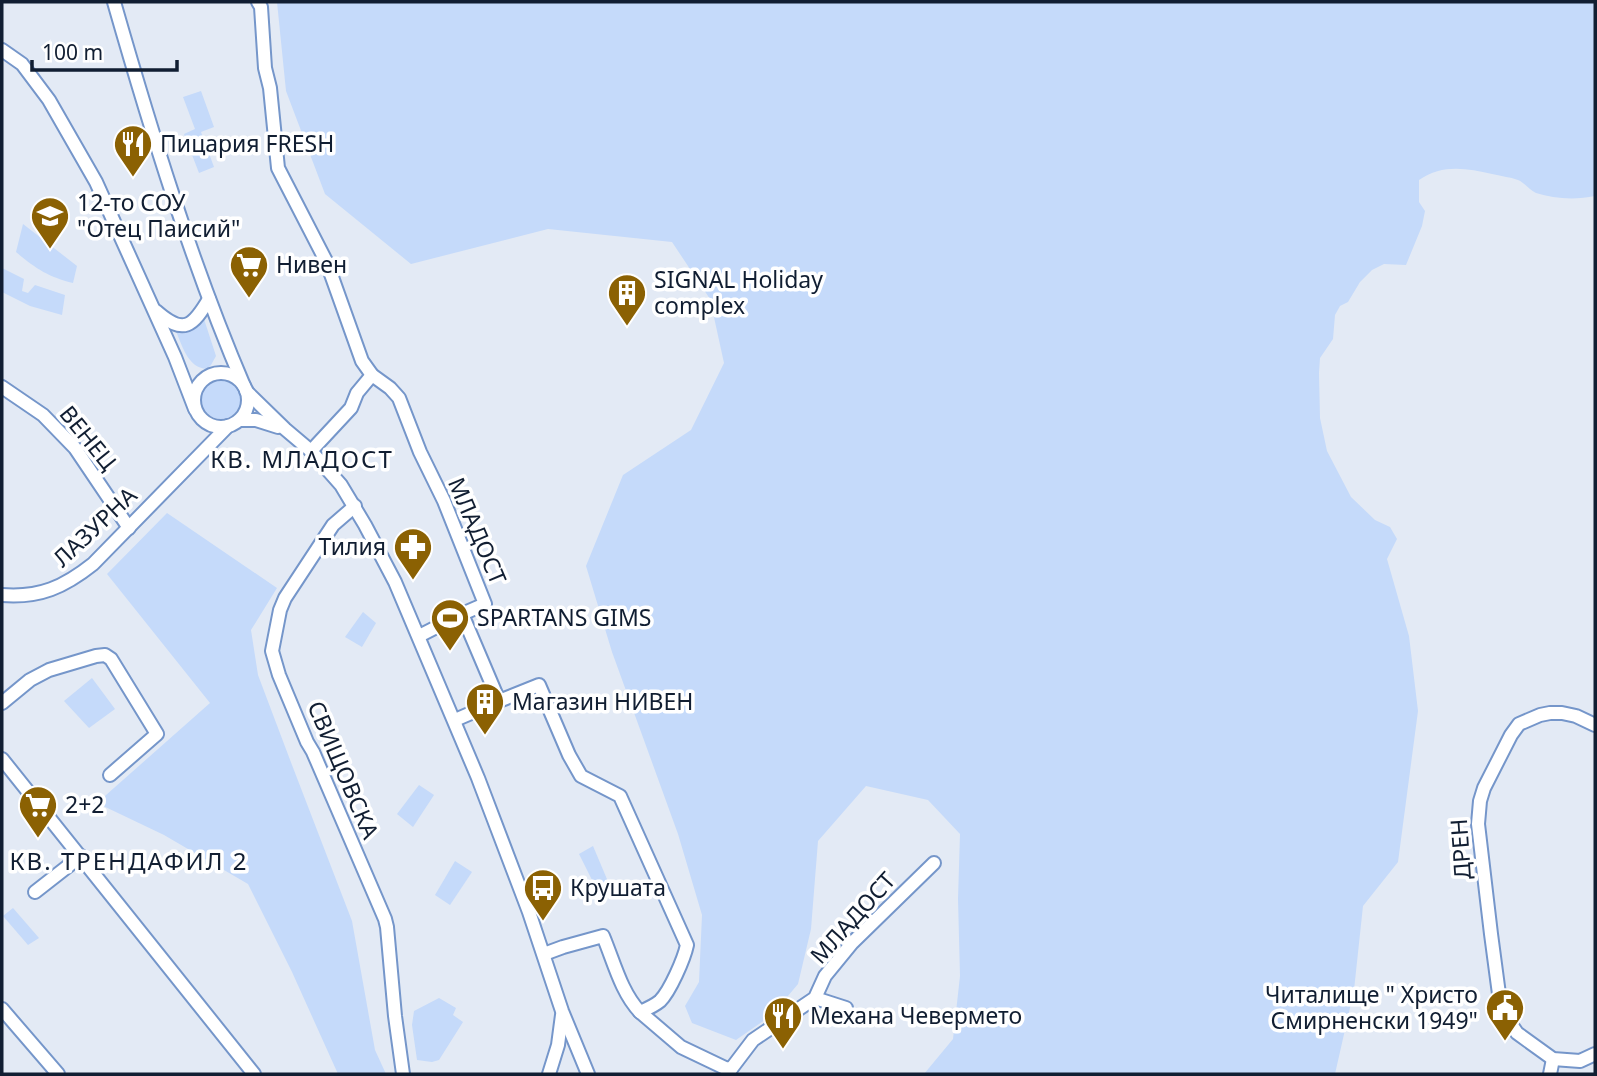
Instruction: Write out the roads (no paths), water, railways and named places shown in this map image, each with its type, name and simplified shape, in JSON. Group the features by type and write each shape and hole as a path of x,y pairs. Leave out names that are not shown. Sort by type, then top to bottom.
{"street":[{"path":"122,2 114,2 154,135 222,336 248,400 247,408 234,423"},
{"name":"МЛАДОСТ","path":"258,2 261,7 265,68 270,88 278,168 327,262 362,361 372,375 390,387 399,398 420,452 444,501 485,604 462,614"},
{"path":"2,50 22,64 49,100 96,182 175,357 205,433 200,454"},
{"path":"151,307 170,321 184,325 196,319 209,299"},
{"path":"222,336 223,354 209,377 195,390 197,413 212,426 256,420 285,429"},
{"path":"175,357 188,369 209,377 231,376 311,451 341,485 355,506 395,582 455,720 529,912 585,1074"},
{"path":"311,451 351,408 357,393 372,375"},
{"name":"ВЕНЕЦ","path":"2,387 43,415 75,448 129,528"},
{"name":"ЛАЗУРНА","path":"2,594 26,596 57,588 76,578 234,423"},
{"name":"СВИЩОВСКА","path":"355,506 333,525 285,598 279,610 272,652 307,743 385,919 394,1016 403,1074"},
{"path":"419,636 462,614 499,701"},
{"path":"2,703 39,675 105,655 111,659 157,734 110,775"},
{"path":"455,720 540,685 569,755 581,776 620,796 687,944 683,960 663,999 640,1012"},
{"name":"ДРЕН","path":"1553,1059 1517,1033 1506,1017 1499,994 1480,848 1480,802 1484,788 1511,734 1519,724 1550,713 1576,716 1595,725"},
{"path":"2,758 254,1074"},
{"path":"35,892 80,856"},
{"name":"МЛАДОСТ","path":"544,954 603,936 632,1004 681,1047 732,1072 753,1040 815,998 825,976 852,943 934,863"},
{"path":"815,998 846,1008"},
{"path":"2,1009 58,1074"},
{"path":"549,1074 558,1045 562,1011"},
{"path":"1550,1074 1553,1059 1580,1061 1595,1054"}],"place":[{"name":"Пицария FRESH","path":"133,178"},
{"name":"12-то СОУ \"Отец Паисий\"","path":"50,250"},
{"name":"Нивен","path":"249,299"},
{"name":"SIGNAL Holiday complex","path":"627,327"},
{"name":"Тилия","path":"413,581"},
{"name":"SPARTANS GIMS","path":"450,652"},
{"name":"Магазин НИВЕН","path":"485,736"},
{"name":"2+2","path":"38,839"},
{"name":"Крушата","path":"543,922"},
{"name":"Читалище \" Христо Смирненски 1949\"","path":"1505,1042"},
{"name":"Механа Чевермето","path":"783,1050"}],"district":[{"name":"КВ. МЛАДОСТ","path":"302,460"},
{"name":"КВ. ТРЕНДАФИЛ 2","path":"129,862"}]}
